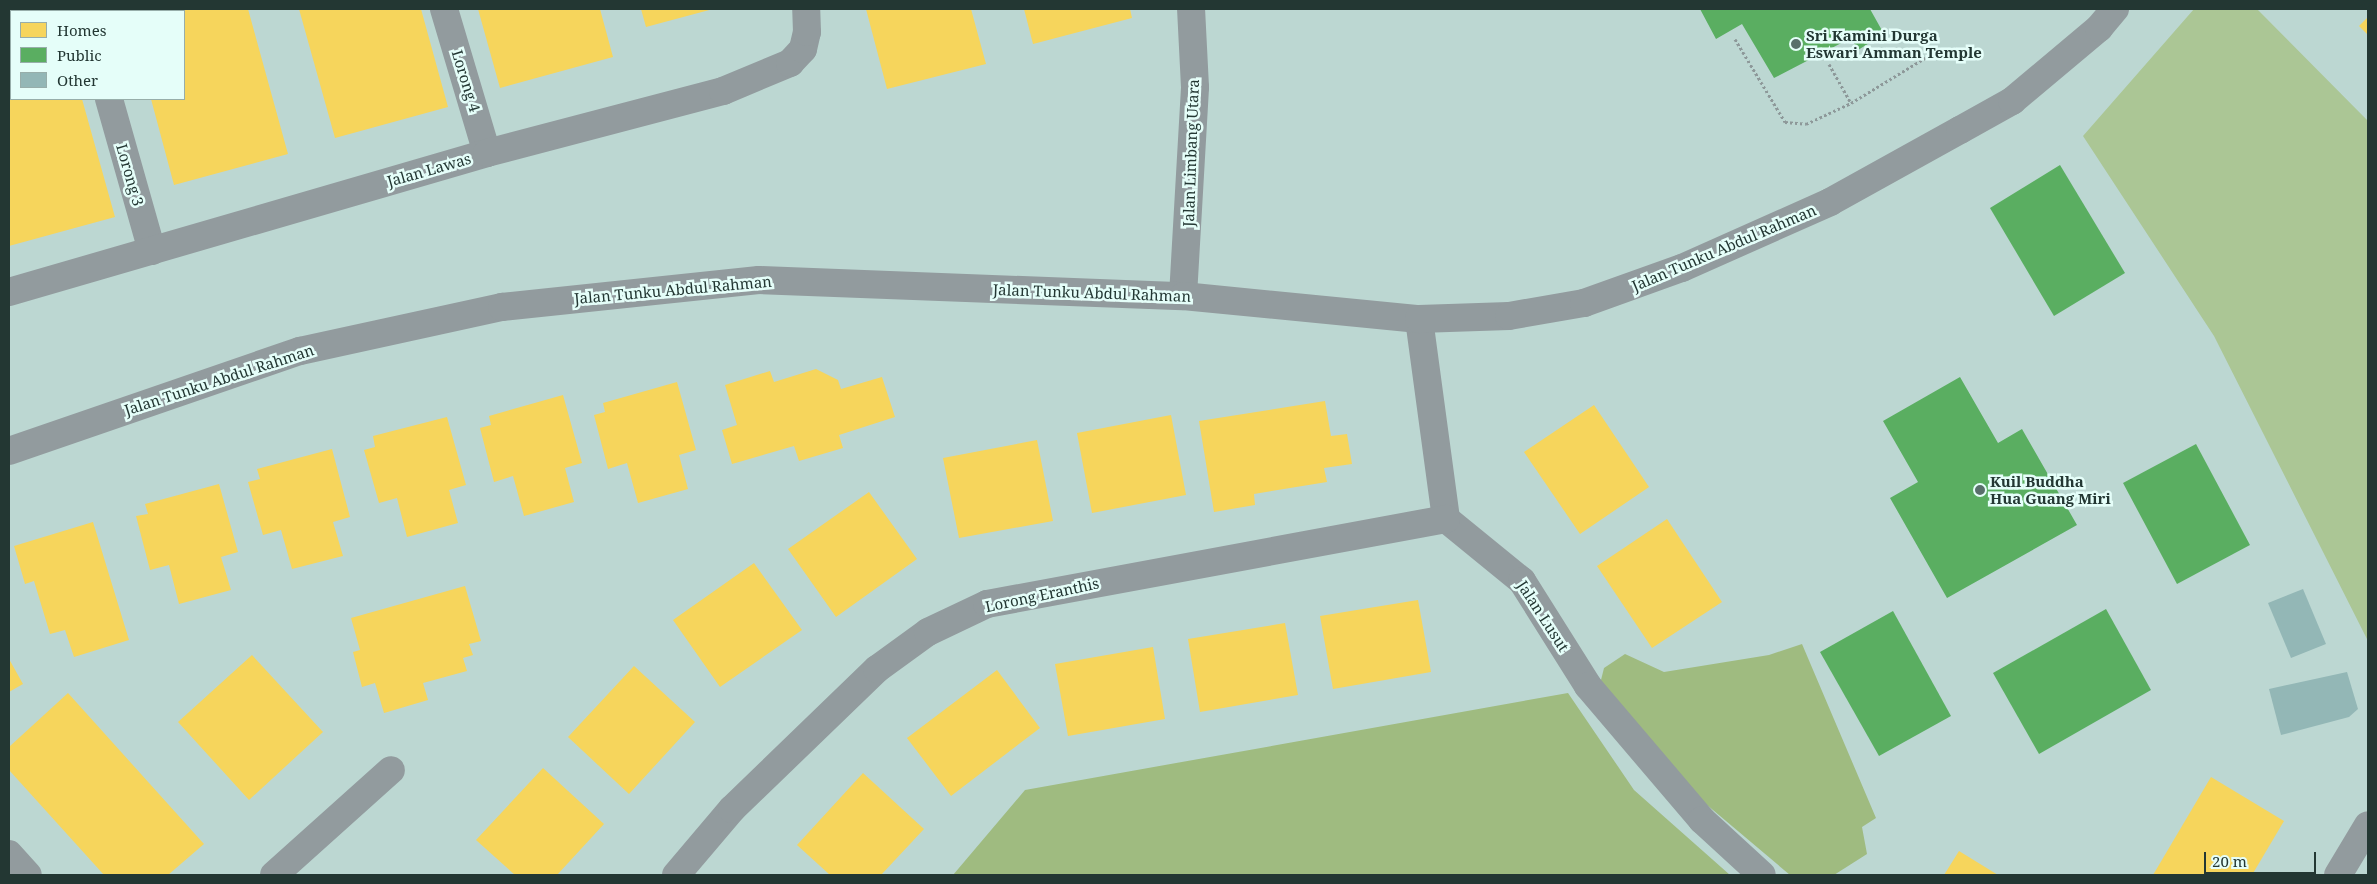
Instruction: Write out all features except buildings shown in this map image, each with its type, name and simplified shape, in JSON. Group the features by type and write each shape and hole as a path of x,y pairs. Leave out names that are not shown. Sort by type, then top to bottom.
{"street":[{"name":"Lorong 4","path":"444,9 487,153"},
{"name":"Jalan Lawas","path":"9,292 487,153 723,91 774,72 790,63 803,49 807,32 806,9"},
{"name":"Jalan Limbang Utara","path":"1183,296 1195,87 1191,9"},
{"name":"Jalan Tunku Abdul Rahman","path":"9,451 300,351 502,307 759,280 1183,296 1419,319 1509,316 1584,303 1682,268 1830,202 2012,101 2099,28 2115,9"},
{"name":"Lorong 3","path":"109,100 152,250"},
{"path":"1419,319 1446,519"},
{"name":"Lorong Eranthis","path":"676,875 732,809 877,669 928,632 987,604 1446,519"},
{"name":"Jalan Lusut","path":"1446,519 1522,581 1588,686 1702,820 1762,875"},
{"path":"274,875 391,770"},
{"path":"2338,875 2368,825"},
{"path":"9,854 28,875"}],"path":[{"path":"1735,38 1785,122 1806,124 1851,103 1925,58"},
{"path":"1830,64 1851,103"}],"green space":[{"path":"2194,9 2257,9 2368,121 2368,641 2214,336 2083,136"},
{"path":"1802,644 1876,818 1862,827 1867,854 1834,875 1790,875 1675,778 1599,688 1604,668 1625,654 1664,672 1769,655"},
{"path":"1568,693 1634,790 1730,875 953,875 1025,790"}],"place":[{"name":"Sri Kamini Durga Eswari Amman Temple","path":"1796,44"},
{"name":"Kuil Buddha Hua Guang Miri","path":"1980,490"}]}
